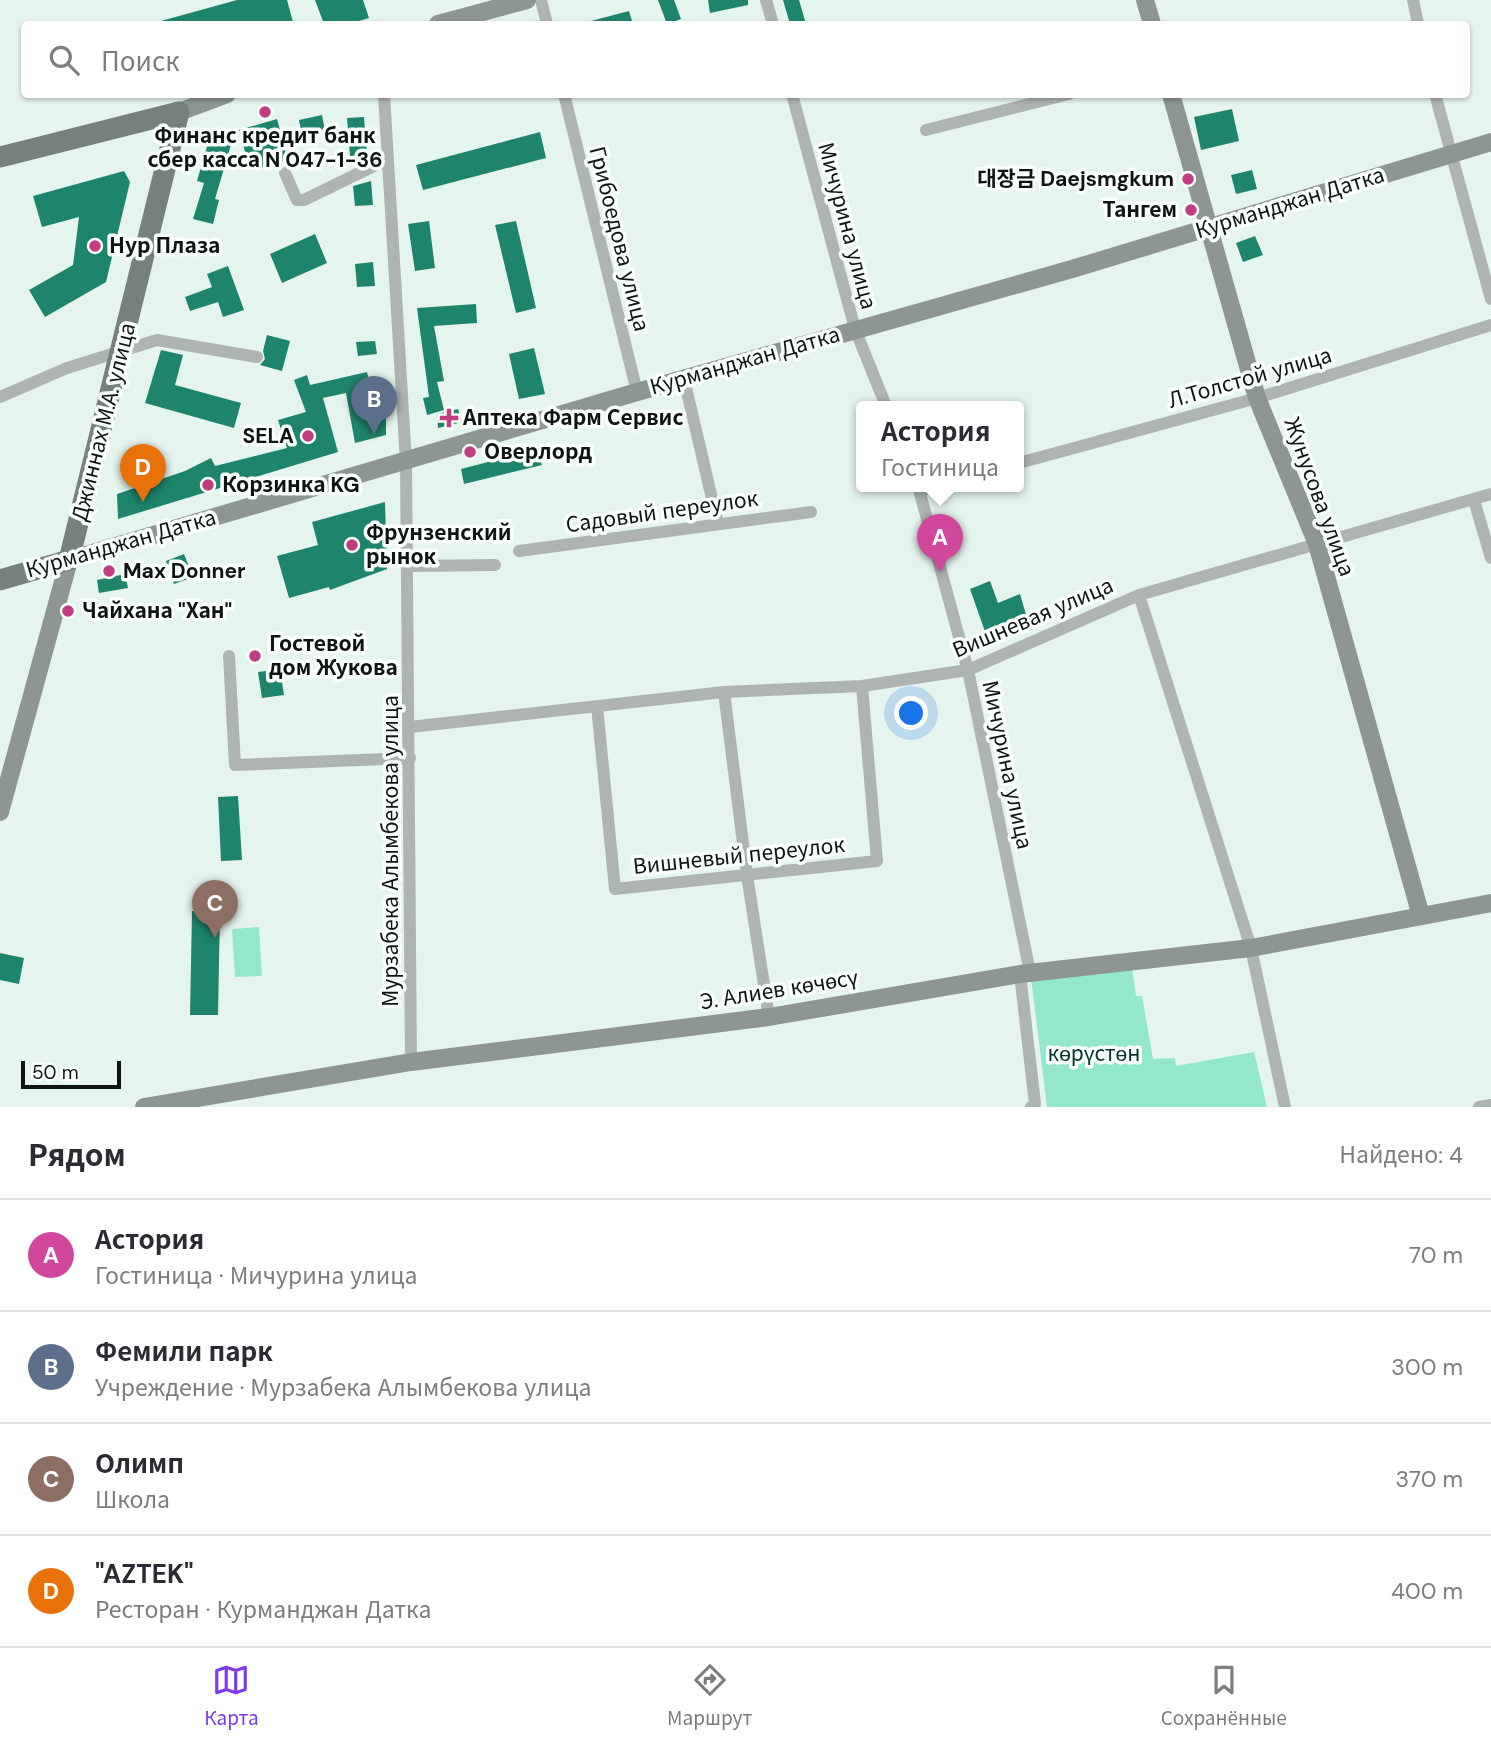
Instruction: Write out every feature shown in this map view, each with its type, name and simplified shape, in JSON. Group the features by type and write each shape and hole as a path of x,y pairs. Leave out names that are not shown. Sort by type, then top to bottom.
{"main road":[{"path":"449,21 527,0"},
{"path":"1145,0 1151,21"},
{"path":"0,157 178,112 216,98"},
{"name":"Жунусова улица","path":"1172,98 1257,398 1317,544 1421,916"},
{"name":"Джиннах М.А. улица","path":"0,812 123,349 178,112"},
{"name":"Курманджан Датка","path":"0,580 637,392 1208,228 1491,142"},
{"name":"Э. Алиев көчөсү","path":"144,1107 411,1062 769,1017 1025,973 1251,948 1491,903"}],"street":[{"path":"541,0 546,21"},
{"path":"766,0 772,21"},
{"path":"1412,0 1417,21"},
{"name":"Мурзабека Алымбекова улица","path":"384,98 406,462 411,1062"},
{"name":"Грибоедова улица","path":"566,98 637,392"},
{"name":"Мичурина улица","path":"793,98 855,329 884,401"},
{"path":"926,130 1053,98"},
{"path":"1436,98 1491,299"},
{"path":"285,173 293,195 298,200 304,200 388,159"},
{"name":"Л.Толстой улица","path":"1024,462 1257,398 1491,325"},
{"path":"0,397 123,349 158,341 257,357"},
{"path":"684,379 718,524"},
{"name":"Мичурина улица","path":"920,492 968,670 1025,973 1035,1104 1031,1107"},
{"name":"Вишневая улица","path":"410,727 724,692 862,686 968,670 1139,595 1491,494"},
{"path":"1474,499 1491,558"},
{"name":"Садовый переулок","path":"519,551 811,512"},
{"path":"408,566 495,565"},
{"path":"1139,595 1251,948 1285,1107"},
{"path":"229,656 235,765 410,758"},
{"name":"Вишневый переулок","path":"597,706 615,889 877,860 862,686"},
{"path":"724,692 747,875 769,1017"},
{"path":"1479,1107 1491,1105"}],"green space":[{"path":"259,927 262,976 235,977 232,929"},
{"name":"көрүстөн","path":"1132,968 1136,996 1142,996 1153,1059 1175,1058 1176,1066 1254,1052 1267,1107 1047,1107 1031,978"}],"building":[{"path":"237,0 287,0 293,21 161,21"},
{"path":"315,0 363,0 369,18 359,21 323,21"},
{"path":"658,0 674,0 681,19 666,21"},
{"path":"708,0 748,0 748,5 710,13"},
{"path":"783,0 799,0 805,21 789,21"},
{"path":"629,11 632,21 591,21"},
{"path":"1232,109 1239,141 1201,150 1194,117"},
{"path":"322,115 325,131 302,135 299,120"},
{"path":"364,117 367,155 350,156 347,118"},
{"path":"277,119 288,160 250,170 239,130"},
{"path":"212,129 226,133 235,131 215,199 219,200 213,224 193,219 204,183 197,181"},
{"path":"540,132 546,158 423,190 416,165"},
{"path":"1252,170 1257,189 1236,194 1231,175"},
{"name":"Нур Плаза","path":"124,171 130,182 106,282 45,317 29,290 73,265 79,217 42,227 33,196"},
{"path":"371,181 373,205 355,206 353,186"},
{"path":"429,221 435,268 415,271 408,224"},
{"path":"516,221 536,308 516,313 495,225"},
{"path":"315,234 327,263 282,283 270,254"},
{"path":"1255,236 1263,255 1243,262 1236,243"},
{"path":"373,262 375,286 357,287 355,264"},
{"path":"228,266 244,310 223,317 218,302 190,311 185,297 212,287 207,274"},
{"path":"476,304 477,323 434,326 444,381 437,382 444,410 427,415 423,398 429,397 417,308"},
{"path":"267,335 290,341 282,371 260,365 265,359 263,351"},
{"path":"375,341 377,354 358,356 356,342"},
{"path":"534,348 545,394 519,399 509,354"},
{"path":"161,350 183,355 175,385 241,403 234,428 145,403"},
{"path":"367,372 373,398 386,396 386,435 355,443 346,393 323,398 338,452 118,519 117,494 185,471 211,458 215,466 287,448 278,420 306,412 294,380 307,375 310,385"},
{"name":"Аптека Фарм Сервис","path":"458,409 462,422 438,428 437,414"},
{"path":"536,446 542,465 464,484 461,469 522,453 521,450"},
{"name":"Фрунзенский рынок","path":"385,502 387,569 330,590 329,587 289,598 277,556 318,545 312,522"},
{"path":"184,554 193,577 174,584 166,561"},
{"path":"125,574 128,588 99,593 97,580"},
{"path":"990,581 998,603 1020,594 1029,625 988,640 970,589"},
{"path":"92,601 103,604 99,619 88,616"},
{"path":"280,669 284,695 262,698 258,672"},
{"path":"238,796 242,860 221,861 218,797"},
{"path":"192,911 220,911 218,1015 190,1015"},
{"path":"0,953 24,958 19,984 0,980"}],"place":[{"name":"Финанс кредит банк сбер касса N 047-1-36","path":"265,112"},
{"name":"대장금 Daejsmgkum","path":"1188,179"},
{"name":"Тангем","path":"1191,210"},
{"name":"Нур Плаза","path":"95,246"},
{"name":"Аптека Фарм Сервис","path":"449,418"},
{"name":"Фемили парк","path":"374,434"},
{"name":"SELA","path":"308,436"},
{"name":"Оверлорд","path":"470,452"},
{"name":"Корзинка KG","path":"208,485"},
{"name":"\"AZTEK\"","path":"143,502"},
{"name":"Фрунзенский рынок","path":"352,545"},
{"name":"Max Donner","path":"109,571"},
{"name":"Астория","path":"940,572"},
{"name":"Чайхана \"Хан\"","path":"68,611"},
{"name":"Гостевой дом Жукова","path":"255,656"},
{"name":"Олимп","path":"215,938"}]}
